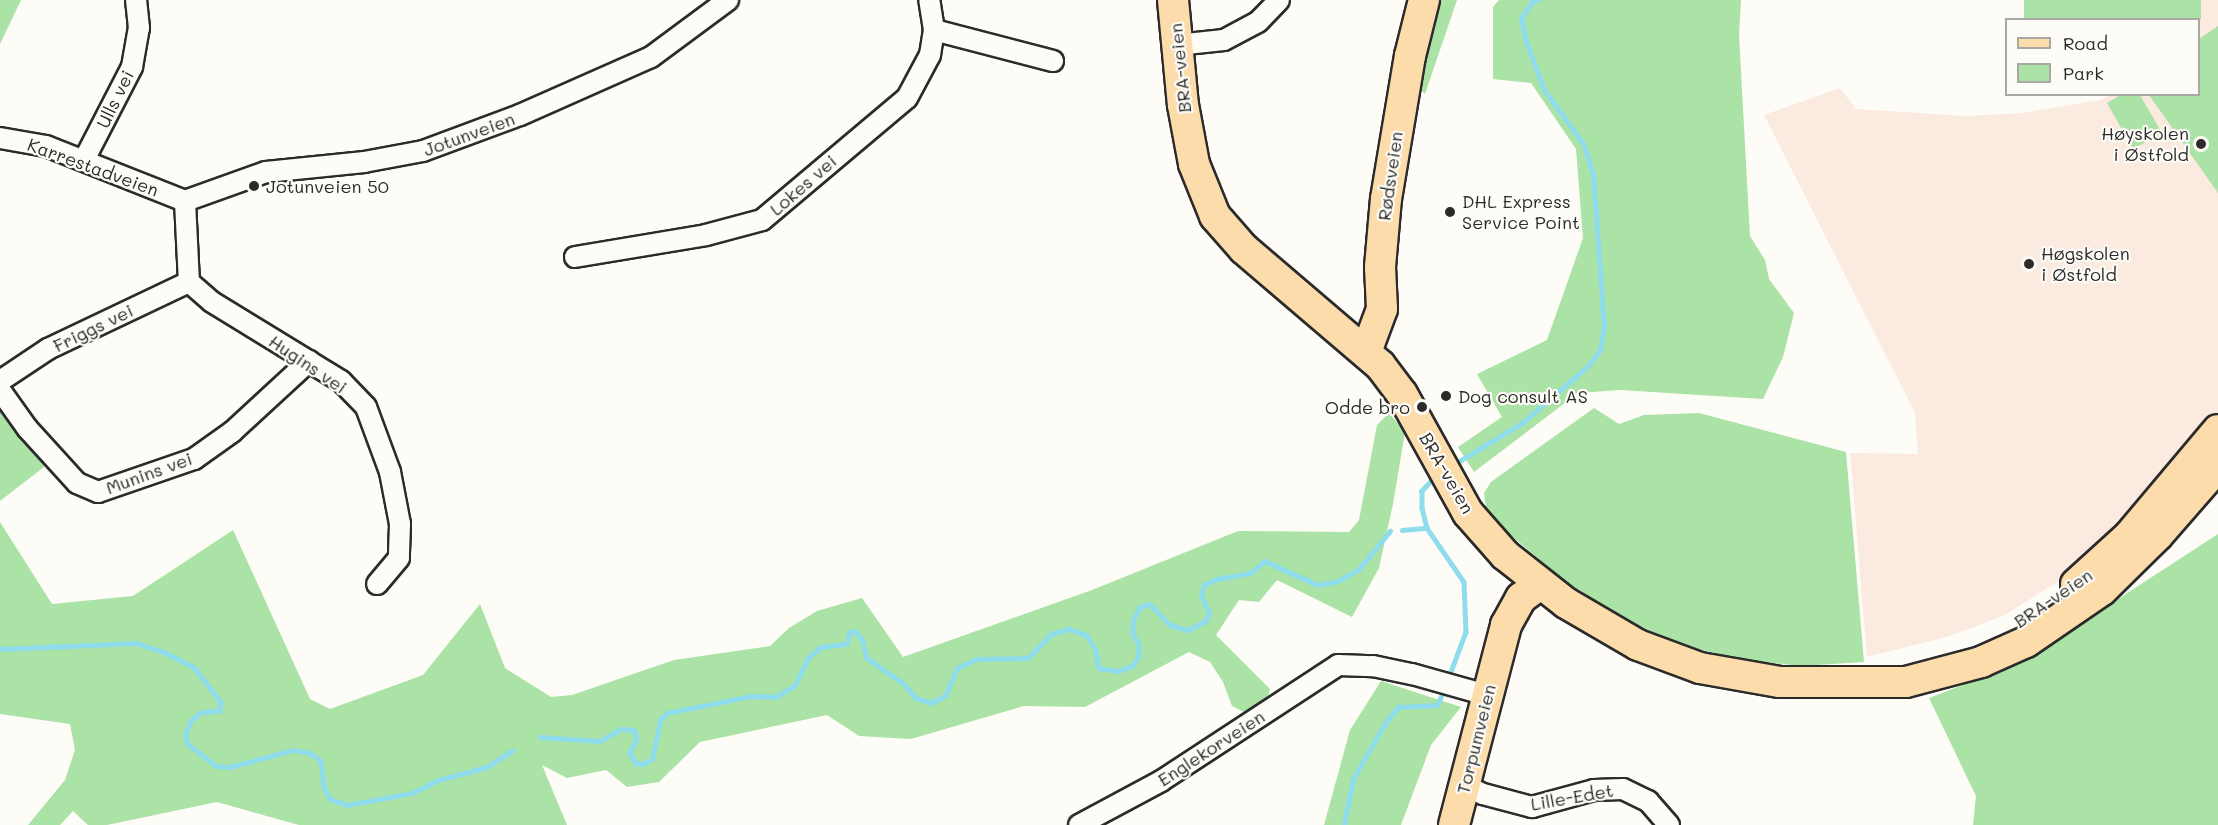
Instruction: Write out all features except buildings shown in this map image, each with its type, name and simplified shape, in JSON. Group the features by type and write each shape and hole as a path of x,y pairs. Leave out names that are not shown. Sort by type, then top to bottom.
{"main road":[{"name":"BRA-veien","path":"1173,0 1194,164 1215,216 1244,249 1366,352 1402,394 1444,471 1481,531 1540,584 1606,628 1664,656 1758,680 1906,682 1981,662 2026,642 2072,612 2123,572 2218,466"},
{"name":"Rødsveien","path":"1366,352 1382,309 1380,267 1386,199 1410,56 1424,0"},
{"name":"BRA-veien","path":"1834,681 1924,660 1978,642 2059,597 2129,536 2218,430"},
{"name":"Torpumveien","path":"1454,825 1465,785 1475,692 1500,655 1506,625 1521,598 1540,584"}],"street":[{"name":"Ulls vei","path":"84,160 132,68 140,28 136,0"},
{"name":"Jotunveien","path":"185,201 266,172 364,162 423,151 523,114 651,57 728,0"},
{"name":"Lokes vei","path":"575,257 706,235 762,220 907,98 930,55 934,30 929,0"},
{"path":"1177,45 1224,40 1258,22 1279,0"},
{"path":"934,30 1053,61"},
{"name":"Karrestadveien","path":"1,140 46,146 84,160 131,182 185,201"},
{"path":"185,201 189,282"},
{"name":"Hugins vei","path":"189,282 212,302 341,381 366,407 384,452 400,524 399,558 377,584"},
{"name":"Friggs vei","path":"0,381 48,350 189,282"},
{"name":"Munins vei","path":"0,390 27,428 77,483 98,492 194,459 232,432 309,361"},
{"name":"Englekorveien","path":"1079,825 1161,781 1338,664 1373,666 1475,692"},
{"name":"Lille-Edet","path":"1465,785 1492,797 1532,807 1594,790 1623,789 1648,801 1669,825"}],"shaded area":[{"name":"Høgskolen i Østfold","path":"2161,0 2218,0 2218,413 2089,562 2003,616 1947,637 1867,657 1850,453 1918,454 1915,413 1764,115 1840,88 1856,109 1966,116 2023,113 2101,100 2108,96 2200,96 2200,18 2182,18"}],"green space":[{"path":"0,0 21,0 0,44"},
{"path":"1436,0 1457,0 1425,94 1416,85"},
{"path":"1499,0 1741,0 1739,35 1750,236 1765,260 1769,279 1794,313 1783,357 1763,399 1620,390 1578,393 1474,472 1458,447 1502,417 1477,374 1547,340 1583,238 1576,149 1531,83 1493,79 1493,7"},
{"path":"2024,0 2201,0 2201,19 2024,18"},
{"name":"Høyskolen i Østfold","path":"2218,26 2218,193 2150,96 2200,96 2200,38"},
{"path":"2119,96 2141,96 2162,133 2133,149 2107,103"},
{"path":"1594,408 1619,424 1644,415 1699,413 1846,452 1864,662 1800,666 1739,659 1682,645 1628,621 1565,581 1487,515 1484,493 1491,482"},
{"path":"0,409 46,461 44,467 0,501"},
{"path":"1389,413 1405,432 1393,504 1379,568 1352,617 1277,580 1259,602 1239,600 1216,635 1270,689 1268,698 1244,712 1232,706 1223,682 1210,662 1189,652 1085,707 1024,706 911,739 859,736 827,715 700,742 659,782 627,787 606,770 567,778 542,765 567,825 299,825 217,802 107,825 88,825 73,811 60,825 28,825 65,780 75,750 70,724 0,714 0,522 52,604 133,596 233,530 310,699 330,709 423,675 480,604 505,668 551,697 572,695 674,660 770,646 789,628 817,611 862,598 903,657 1092,590 1238,531 1349,532 1359,520 1377,425"},
{"path":"2218,534 2218,825 1973,825 1976,796 1929,698 1986,676 2052,642"},
{"path":"1381,681 1461,707 1431,745 1401,825 1324,825 1350,730"}],"waterway":[{"path":"1453,465 1522,423 1588,366 1600,350 1604,327 1593,175 1584,145 1544,90 1526,42 1521,19 1532,2 1538,0"},
{"path":"1436,476 1422,491 1422,508 1427,528 1464,582 1466,632 1448,680"},
{"path":"1402,530 1427,528"},
{"path":"540,737 600,741 621,729 634,730 637,739 630,753 636,763 643,764 652,759 660,720 667,713 751,696 776,697 795,685 808,658 821,647 847,644 849,633 855,631 863,641 867,658 903,683 916,698 931,703 945,696 957,668 976,659 1028,658 1051,634 1069,629 1086,635 1095,648 1099,668 1118,671 1132,666 1138,657 1139,645 1132,634 1133,620 1140,607 1150,604 1170,625 1188,630 1206,621 1209,613 1201,595 1204,585 1217,579 1250,573 1265,561 1318,585 1339,581 1359,569 1390,531"},
{"path":"0,649 136,643 164,652 194,667 221,702 220,711 201,713 191,721 186,735 188,744 216,766 230,767 293,750 310,753 321,761 324,787 330,799 347,805 412,793 439,780 487,767 512,751"},
{"path":"1344,825 1353,779 1384,725 1398,707 1437,705 1445,688"}],"place":[{"name":"Høyskolen i Østfold","path":"2201,144"},
{"name":"Jotunveien 50","path":"254,186"},
{"name":"DHL Express Service Point","path":"1450,212"},
{"name":"Høgskolen i Østfold","path":"2029,264"},
{"name":"Dog consult AS","path":"1446,396"},
{"name":"Odde bro","path":"1422,407"}]}
